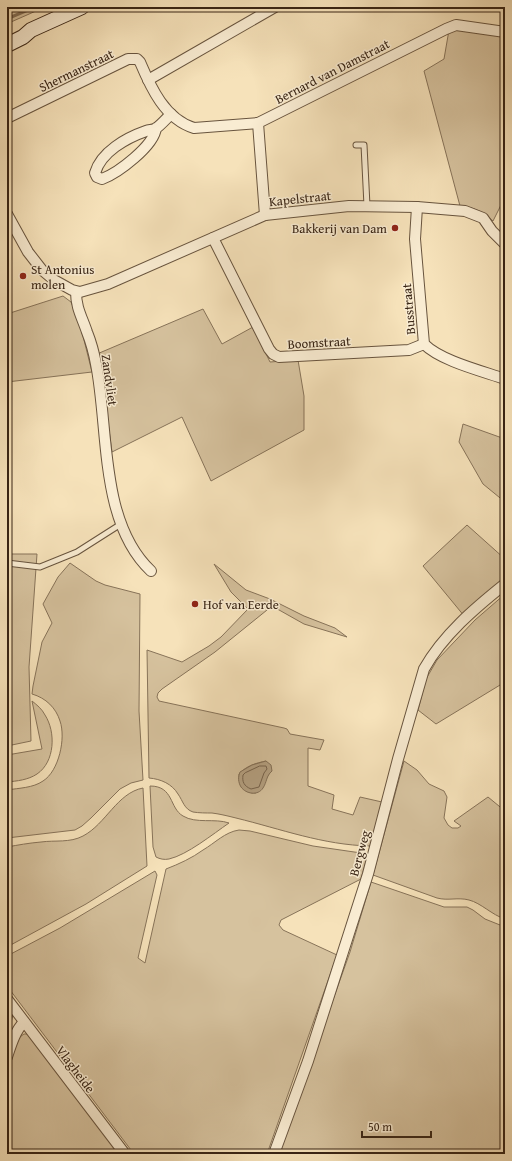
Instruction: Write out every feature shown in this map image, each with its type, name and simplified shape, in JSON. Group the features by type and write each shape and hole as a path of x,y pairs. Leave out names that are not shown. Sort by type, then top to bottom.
{"main road":[{"path":"7,45 23,37 31,30 82,7"},
{"path":"7,36 20,31 31,30"}],"street":[{"path":"265,215 258,123 194,128 188,126 171,114 157,97 148,80 275,7"},
{"name":"Bernard van Damstraat","path":"258,123 456,25 505,32"},
{"name":"Shermanstraat","path":"7,118 128,59 137,59 140,62 148,80"},
{"path":"156,128 155,134 151,141 124,167 111,176 102,179 97,177 95,173 97,167 102,159 109,153 120,144 144,132 156,128 171,114"},
{"name":"Kapelstraat","path":"76,292 108,284 265,215 349,206 417,207 466,211 483,218 492,231 505,244"},
{"name":"Busstraat","path":"417,207 415,239 424,344 431,351 443,357 505,379"},
{"path":"7,214 28,252 42,270 50,277 76,292"},
{"name":"Boomstraat","path":"213,238 269,349 273,354 279,357 409,350 424,344"},
{"name":"Zandvliet","path":"76,292 77,308 87,331 96,362 112,494 121,524 139,558 153,572"},
{"name":"Bergweg","path":"274,1154 308,1061 368,874 424,669 437,649 452,633 483,602 505,584"},
{"name":"Vlagheide","path":"7,999 125,1154"},
{"path":"7,1057 14,1037 24,1022"}],"lane":[{"path":"356,146 364,145 367,206"},
{"path":"7,563 40,567 77,552 121,524"}],"shaded area":[{"path":"9,7 45,7 11,22"},
{"path":"456,28 505,37 505,197 493,221 478,210 460,206 424,71 444,59 449,30"},
{"path":"63,296 71,302 80,324 92,372 7,382 7,314"},
{"path":"203,309 222,344 253,327 270,362 298,360 304,396 304,430 211,481 182,417 112,452 103,385 97,354"},
{"path":"463,424 505,439 505,502 483,484 459,442"},
{"path":"467,525 505,559 505,581 465,617 423,566"},
{"path":"7,554 37,554 29,667 31,741 7,746"},
{"path":"70,563 96,581 105,585 140,594 139,711 143,780 131,783 120,789 91,818 75,830 7,838 7,790 30,786 43,781 53,770 60,754 62,728 58,716 50,704 42,698 32,694 42,642 52,623 43,604 58,577"},
{"path":"214,564 246,590 335,628 347,637 304,624 272,606 215,652 162,689 158,693 157,697 159,701 284,728 287,729 290,734 324,740 320,750 308,748 308,786 334,795 332,809 353,815 360,797 382,802 370,846 319,840 224,815 193,812 186,807 176,790 162,781 149,778 147,650 182,662 209,646 221,637 248,609 231,592","holes":["266,761 271,771 256,793 248,792 241,785 239,774 251,765"]},
{"path":"505,594 505,682 436,724 418,710 426,679 437,660 475,620"},
{"path":"32,701 38,706 49,722 52,738 50,755 43,769 34,776 19,781 7,782 7,755 42,749"},
{"path":"404,761 417,770 429,784 444,791 447,797 444,818 448,825 452,828 458,828 461,826 454,821 488,797 505,811 505,919 469,900 437,898 373,875"},
{"path":"150,786 158,787 167,793 175,808 183,816 194,820 229,823 200,844 176,857 162,859 156,857 153,847"},
{"path":"143,788 147,866 86,904 7,947 7,847 37,842 68,840 83,836 91,831 126,796"},
{"path":"239,830 250,831 313,846 368,854 361,879 281,920 279,925 283,930 337,955 267,1154 134,1154 7,986 7,956 60,928 155,871 157,875 138,958 145,963 166,869 194,856 225,835"},
{"path":"371,882 444,907 467,907 485,919 505,927 505,1154 278,1154 350,952"},
{"path":"7,1006 13,1014 7,1036"},
{"path":"24,1034 29,1034 120,1154 7,1154 7,1060 17,1039"}],"water":[{"path":"266,761 271,765 272,771 261,791 249,793 243,789 239,781 240,772 252,765"}],"waterway":[{"path":"9,18 35,7"}],"place":[{"name":"Bakkerij van Dam","path":"395,228"},
{"name":"St Antonius molen","path":"23,276"},
{"name":"Hof van Eerde","path":"195,604"}]}
